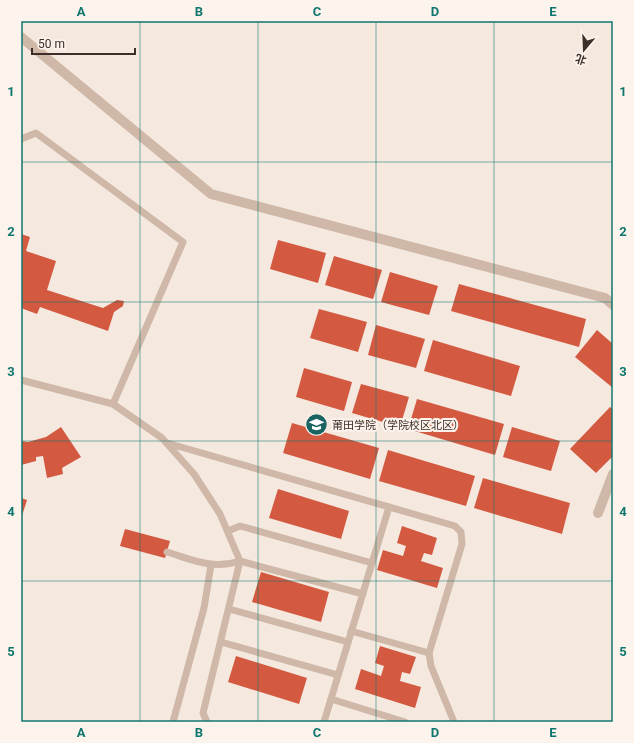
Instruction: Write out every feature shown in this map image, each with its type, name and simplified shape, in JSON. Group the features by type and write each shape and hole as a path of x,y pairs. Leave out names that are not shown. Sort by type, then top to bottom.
{"street":[{"path":"21,37 211,194 610,299"},
{"path":"598,513 613,474"}],"lane":[{"path":"21,139 36,134 183,242 113,404"},
{"path":"21,380 113,404 167,443 194,474 220,514 240,561 203,713 207,722"},
{"path":"167,443 455,526 461,532 462,544 429,653 431,666 454,722"},
{"path":"324,722 389,507"},
{"path":"228,531 240,526 372,563"},
{"path":"167,552 211,565 226,565 240,561 363,594"},
{"path":"173,722 204,608 211,565"},
{"path":"229,609 348,642"},
{"path":"351,631 429,653"},
{"path":"220,642 338,675"},
{"path":"330,699 405,722"},
{"path":"398,722 405,722"}],"building":[{"path":"21,234 30,237 26,251 56,261 47,290 103,308 117,300 124,301 123,306 114,312 108,331 40,307 37,314 21,308"},
{"path":"278,240 326,253 318,283 270,269"},
{"path":"334,256 382,270 373,299 325,285"},
{"path":"390,272 438,286 429,315 381,302"},
{"path":"459,284 586,319 579,347 451,311"},
{"path":"319,309 367,322 358,352 310,338"},
{"path":"376,325 425,339 416,368 368,355"},
{"path":"597,330 613,344 613,388 575,357"},
{"path":"433,340 520,366 511,396 424,371"},
{"path":"304,368 352,382 344,411 296,397"},
{"path":"361,384 409,397 400,427 352,413"},
{"path":"417,399 504,424 495,455 408,429"},
{"path":"610,407 613,409 613,442 611,445 613,447 613,456 596,473 570,449"},
{"path":"292,423 379,448 370,479 283,453"},
{"path":"61,427 81,457 62,468 63,474 47,478 43,456 36,457 36,461 21,465 21,441 28,442 46,437"},
{"path":"512,427 560,441 551,471 503,457"},
{"path":"388,450 475,476 466,506 379,481"},
{"path":"483,478 570,503 562,534 474,508"},
{"path":"278,489 349,511 341,539 269,518"},
{"path":"21,498 27,500 21,519"},
{"path":"402,526 437,538 432,555 424,553 421,561 443,568 437,588 377,570 383,550 403,556 406,546 397,543"},
{"path":"125,529 170,541 165,558 120,546"},
{"path":"261,572 329,592 321,622 252,602"},
{"path":"380,646 416,657 410,674 402,672 400,681 421,687 415,708 355,689 361,669 381,676 384,666 375,663"},
{"path":"236,656 307,678 299,704 228,682"}],"place":[{"name":"莆田学院（学院校区北区）","path":"317,425"}]}
